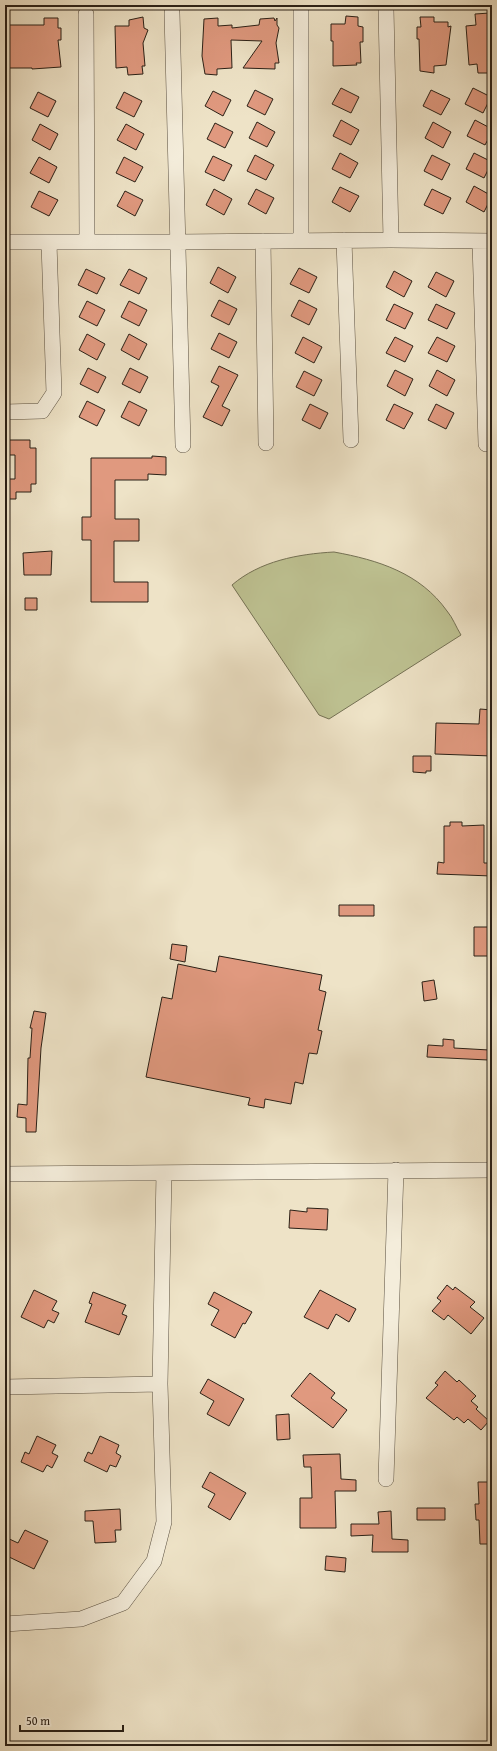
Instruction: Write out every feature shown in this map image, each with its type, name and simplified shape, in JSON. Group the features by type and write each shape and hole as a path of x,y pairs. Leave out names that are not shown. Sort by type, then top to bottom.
{"street":[{"path":"301,6 301,241"},
{"path":"386,9 391,240"},
{"path":"172,13 183,445"},
{"path":"86,14 87,242"},
{"path":"344,240 352,440"},
{"path":"5,242 48,243 391,240 486,242 486,444"},
{"path":"263,241 266,443"},
{"path":"5,412 42,411 54,393 48,243"},
{"path":"386,1479 396,1170"},
{"path":"5,1174 492,1170"},
{"path":"5,1624 81,1619 122,1603 154,1561 164,1522 160,1384 164,1173"},
{"path":"5,1387 160,1384"}],"green space":[{"path":"334,552 382,564 411,578 436,598 449,614 461,635 329,719 319,715 232,585 255,570 280,560"}],"building":[{"path":"490,13 492,25 492,62 489,62 489,73 478,73 477,64 469,65 466,26 476,25 475,14"},
{"path":"346,16 358,17 358,26 363,27 363,42 360,42 361,63 356,63 357,65 333,66 331,24 345,24"},
{"path":"143,17 144,28 148,30 143,43 145,66 142,66 143,74 128,75 127,67 116,68 115,26 129,26 129,20"},
{"path":"420,17 434,17 434,22 448,22 448,27 451,26 446,65 434,66 434,73 420,71 417,27 421,27"},
{"path":"44,18 58,18 58,28 61,28 61,40 58,40 61,67 32,69 5,68 5,25 44,25"},
{"path":"218,18 218,26 232,25 232,28 259,25 260,19 274,18 275,21 277,18 277,25 279,28 276,43 279,63 275,63 275,69 243,68 262,41 231,40 232,68 217,69 217,75 205,74 202,56 204,19"},
{"path":"341,88 359,97 351,113 332,104"},
{"path":"473,88 491,97 483,113 465,104"},
{"path":"255,90 273,99 265,115 247,106"},
{"path":"431,90 450,99 441,115 423,106"},
{"path":"213,91 231,100 223,116 205,106"},
{"path":"38,92 56,101 48,117 30,108"},
{"path":"124,92 142,101 134,117 116,108"},
{"path":"341,120 359,130 351,145 333,136"},
{"path":"475,120 492,129 492,132 485,145 467,136"},
{"path":"257,122 275,132 267,147 249,138"},
{"path":"433,122 451,132 443,148 425,138"},
{"path":"215,123 233,132 225,148 207,139"},
{"path":"40,124 58,134 50,150 32,140"},
{"path":"126,124 144,134 136,150 117,140"},
{"path":"340,153 358,163 350,178 332,169"},
{"path":"474,153 492,162 484,178 466,169"},
{"path":"255,155 274,165 266,180 247,171"},
{"path":"432,155 450,164 442,180 424,171"},
{"path":"213,156 232,165 224,181 205,172"},
{"path":"39,157 57,167 49,183 30,173"},
{"path":"124,157 143,167 135,182 116,173"},
{"path":"474,186 492,196 484,212 466,202"},
{"path":"340,187 359,196 350,212 332,202"},
{"path":"214,189 232,199 224,215 206,205"},
{"path":"256,189 274,198 266,214 248,204"},
{"path":"432,189 451,198 443,214 424,205"},
{"path":"39,191 58,200 49,216 31,207"},
{"path":"125,191 143,200 135,216 117,206"},
{"path":"218,267 236,277 228,293 210,283"},
{"path":"299,268 317,277 309,293 290,284"},
{"path":"86,269 105,278 97,294 78,285"},
{"path":"129,269 147,278 139,294 120,285"},
{"path":"394,271 412,281 404,297 386,287"},
{"path":"436,272 454,281 446,297 428,287"},
{"path":"219,300 237,309 229,325 211,316"},
{"path":"299,300 317,309 309,325 291,316"},
{"path":"87,301 105,310 97,326 79,317"},
{"path":"129,301 147,310 139,326 121,317"},
{"path":"394,304 413,313 405,329 386,320"},
{"path":"436,304 455,313 447,329 428,320"},
{"path":"219,333 237,342 229,358 211,349"},
{"path":"87,334 105,344 97,360 79,350"},
{"path":"129,334 147,344 139,360 121,350"},
{"path":"303,337 322,347 314,363 295,353"},
{"path":"395,337 413,346 405,362 386,353"},
{"path":"437,337 455,346 447,362 428,353"},
{"path":"219,366 238,375 222,406 230,410 222,426 203,417 219,386 211,382"},
{"path":"88,368 106,377 98,393 80,384"},
{"path":"130,368 148,377 140,393 122,384"},
{"path":"395,370 413,379 405,396 387,386"},
{"path":"437,370 455,380 447,396 429,386"},
{"path":"304,371 322,380 314,396 296,387"},
{"path":"87,401 105,410 97,426 79,417"},
{"path":"129,401 147,410 139,426 121,417"},
{"path":"310,404 328,413 320,429 302,420"},
{"path":"394,404 413,413 404,429 386,420"},
{"path":"436,404 454,413 446,429 428,420"},
{"path":"5,440 30,440 30,448 36,448 36,484 31,484 31,492 16,492 16,499 5,499 5,479 15,479 15,455 5,455"},
{"path":"152,456 166,457 166,475 148,474 148,480 115,480 115,519 139,519 139,541 114,541 114,582 148,582 148,602 91,602 91,540 82,540 82,517 91,517 91,458 152,458"},
{"path":"52,551 51,575 24,575 23,553"},
{"path":"25,598 37,598 37,610 25,610"},
{"path":"480,709 492,710 492,756 435,754 436,723 479,724"},
{"path":"413,756 431,756 431,771 426,771 426,773 413,772"},
{"path":"450,822 462,822 462,826 484,825 484,863 492,863 492,876 437,874 438,862 444,863 444,826 450,826"},
{"path":"339,905 374,905 374,916 339,916"},
{"path":"474,927 489,927 489,935 492,935 492,956 474,956"},
{"path":"172,944 187,946 185,962 170,959"},
{"path":"219,956 322,975 319,990 326,992 318,1030 322,1031 317,1054 309,1053 303,1084 295,1082 291,1104 265,1099 264,1108 248,1105 250,1098 146,1077 162,997 172,999 178,964 216,972"},
{"path":"434,980 437,999 424,1001 422,982"},
{"path":"34,1011 46,1013 41,1048 36,1132 26,1132 26,1118 17,1117 18,1104 27,1105 28,1058 30,1058 32,1028 30,1028"},
{"path":"443,1039 454,1040 454,1048 489,1050 488,1060 427,1057 428,1045 443,1046"},
{"path":"307,1208 328,1209 327,1230 289,1228 290,1210 307,1212"},
{"path":"447,1285 453,1290 455,1287 475,1302 470,1307 484,1318 471,1334 448,1315 444,1320 432,1311 441,1301 437,1298"},
{"path":"34,1290 57,1301 52,1310 59,1313 54,1323 48,1320 44,1328 21,1317"},
{"path":"320,1290 356,1309 349,1322 336,1314 328,1329 304,1317"},
{"path":"93,1292 126,1305 122,1314 127,1316 119,1335 85,1322 92,1304 89,1303"},
{"path":"214,1292 252,1312 245,1324 243,1323 235,1338 211,1325 219,1310 208,1304"},
{"path":"445,1371 457,1382 459,1380 476,1396 471,1401 478,1407 476,1409 489,1421 481,1430 468,1419 464,1423 457,1417 454,1420 426,1398 438,1385 435,1383"},
{"path":"310,1373 335,1393 331,1398 347,1410 333,1428 291,1396"},
{"path":"208,1379 244,1399 229,1426 207,1414 214,1401 200,1393"},
{"path":"289,1414 290,1439 277,1440 276,1415"},
{"path":"37,1436 56,1445 52,1453 58,1456 52,1468 47,1465 43,1472 21,1462 25,1452 29,1454"},
{"path":"100,1436 119,1445 116,1453 121,1456 116,1467 110,1465 107,1472 84,1461 88,1452 92,1454"},
{"path":"340,1454 341,1479 356,1480 356,1491 335,1491 336,1528 300,1528 300,1498 312,1498 311,1467 304,1467 303,1455"},
{"path":"210,1472 246,1493 230,1520 208,1507 215,1494 202,1487"},
{"path":"478,1482 492,1482 492,1544 480,1544 479,1520 476,1520 475,1504 479,1504"},
{"path":"417,1508 445,1508 445,1520 417,1520"},
{"path":"120,1509 121,1530 115,1530 116,1542 95,1543 93,1521 85,1521 85,1511"},
{"path":"391,1511 392,1539 408,1540 408,1552 372,1552 373,1535 351,1536 351,1524 379,1524 378,1512"},
{"path":"25,1530 48,1541 34,1569 5,1555 5,1537 18,1543"},
{"path":"326,1556 346,1558 345,1572 325,1570"}]}
